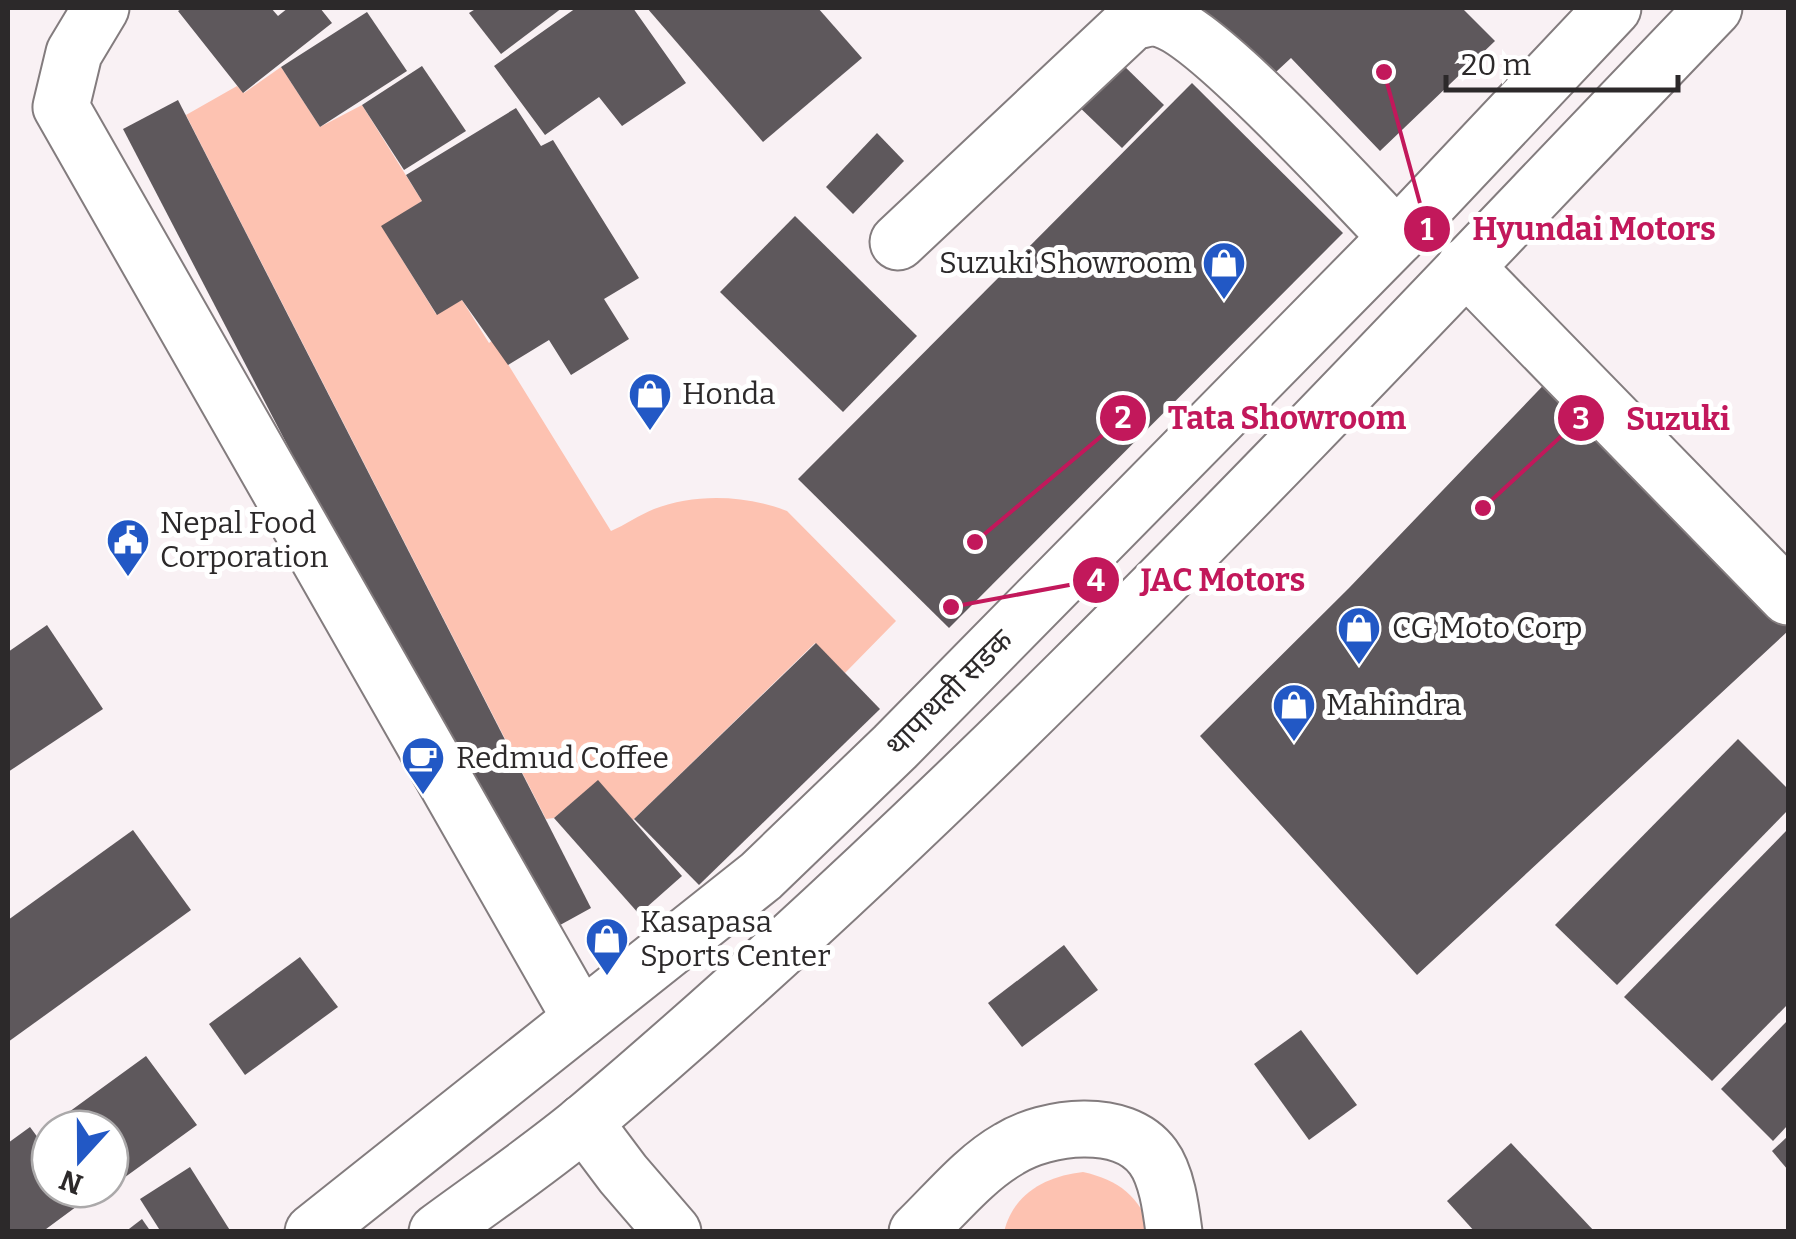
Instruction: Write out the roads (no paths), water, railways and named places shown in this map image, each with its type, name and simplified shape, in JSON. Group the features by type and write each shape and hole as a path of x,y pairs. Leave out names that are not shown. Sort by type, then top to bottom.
{"main road":[{"path":"101,8 74,53 60,107 580,1020"},
{"name":"थापाथली सडक","path":"313,1232 762,876 895,748 1396,237 1613,8"},
{"path":"437,1232 584,1122 834,900 1011,733 1203,540 1714,8"},
{"path":"898,242 1132,22 1156,18 1185,31 1221,58 1396,237"},
{"path":"1465,266 1788,597"},
{"path":"584,1122 672,1232"},
{"path":"933,1226 992,1160 1010,1147 1049,1132 1090,1128 1125,1138 1152,1156 1162,1178 1174,1232"}],"place":[{"name":"Hyundai Motors","path":"1384,72"},
{"name":"Suzuki Showroom","path":"1224,301"},
{"name":"Honda","path":"650,432"},
{"name":"Suzuki","path":"1483,508"},
{"name":"Tata Showroom","path":"975,542"},
{"name":"Nepal Food Corporation","path":"128,578"},
{"name":"JAC Motors","path":"951,607"},
{"name":"CG Moto Corp","path":"1359,666"},
{"name":"Mahindra","path":"1294,743"},
{"name":"Redmud Coffee","path":"423,796"},
{"name":"Kasapasa Sports Center","path":"607,977"}]}
